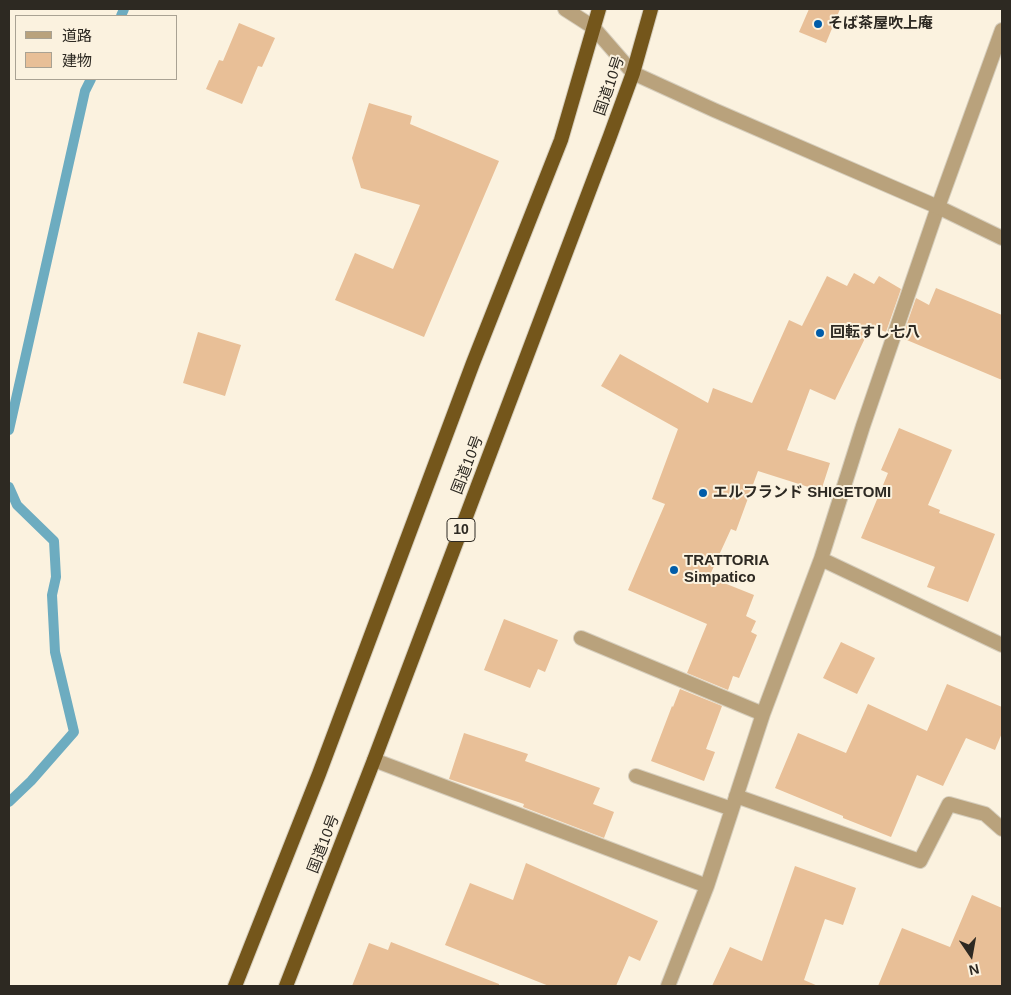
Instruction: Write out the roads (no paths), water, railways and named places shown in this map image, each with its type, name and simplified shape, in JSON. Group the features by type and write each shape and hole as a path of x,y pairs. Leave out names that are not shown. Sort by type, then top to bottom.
{"highway":[{"name":"国道10号","path":"235,986 319,774 473,364 561,140 599,9"},
{"name":"国道10号","path":"286,986 374,760 633,73 651,9"}],"street":[{"path":"565,9 593,27 633,73 938,207 1002,238"},
{"path":"668,986 707,886 763,714 821,560 863,426 938,207 1002,30"},
{"path":"821,560 1002,645"},
{"path":"581,638 763,714"},
{"path":"374,760 707,886"},
{"path":"636,776 734,802 920,860 949,804 985,814 1002,829"}],"waterway":[{"path":"121,15 124,9"},
{"path":"9,430 85,91 90,80"},
{"path":"9,487 17,505 54,541 56,577 52,595 55,652 74,732 31,781 9,802"}],"place":[{"name":"そば茶屋吹上庵","path":"818,24"},
{"name":"回転すし七八","path":"820,333"},
{"name":"エルフランド SHIGETOMI","path":"703,493"},
{"name":"TRATTORIA Simpatico","path":"674,570"}]}
